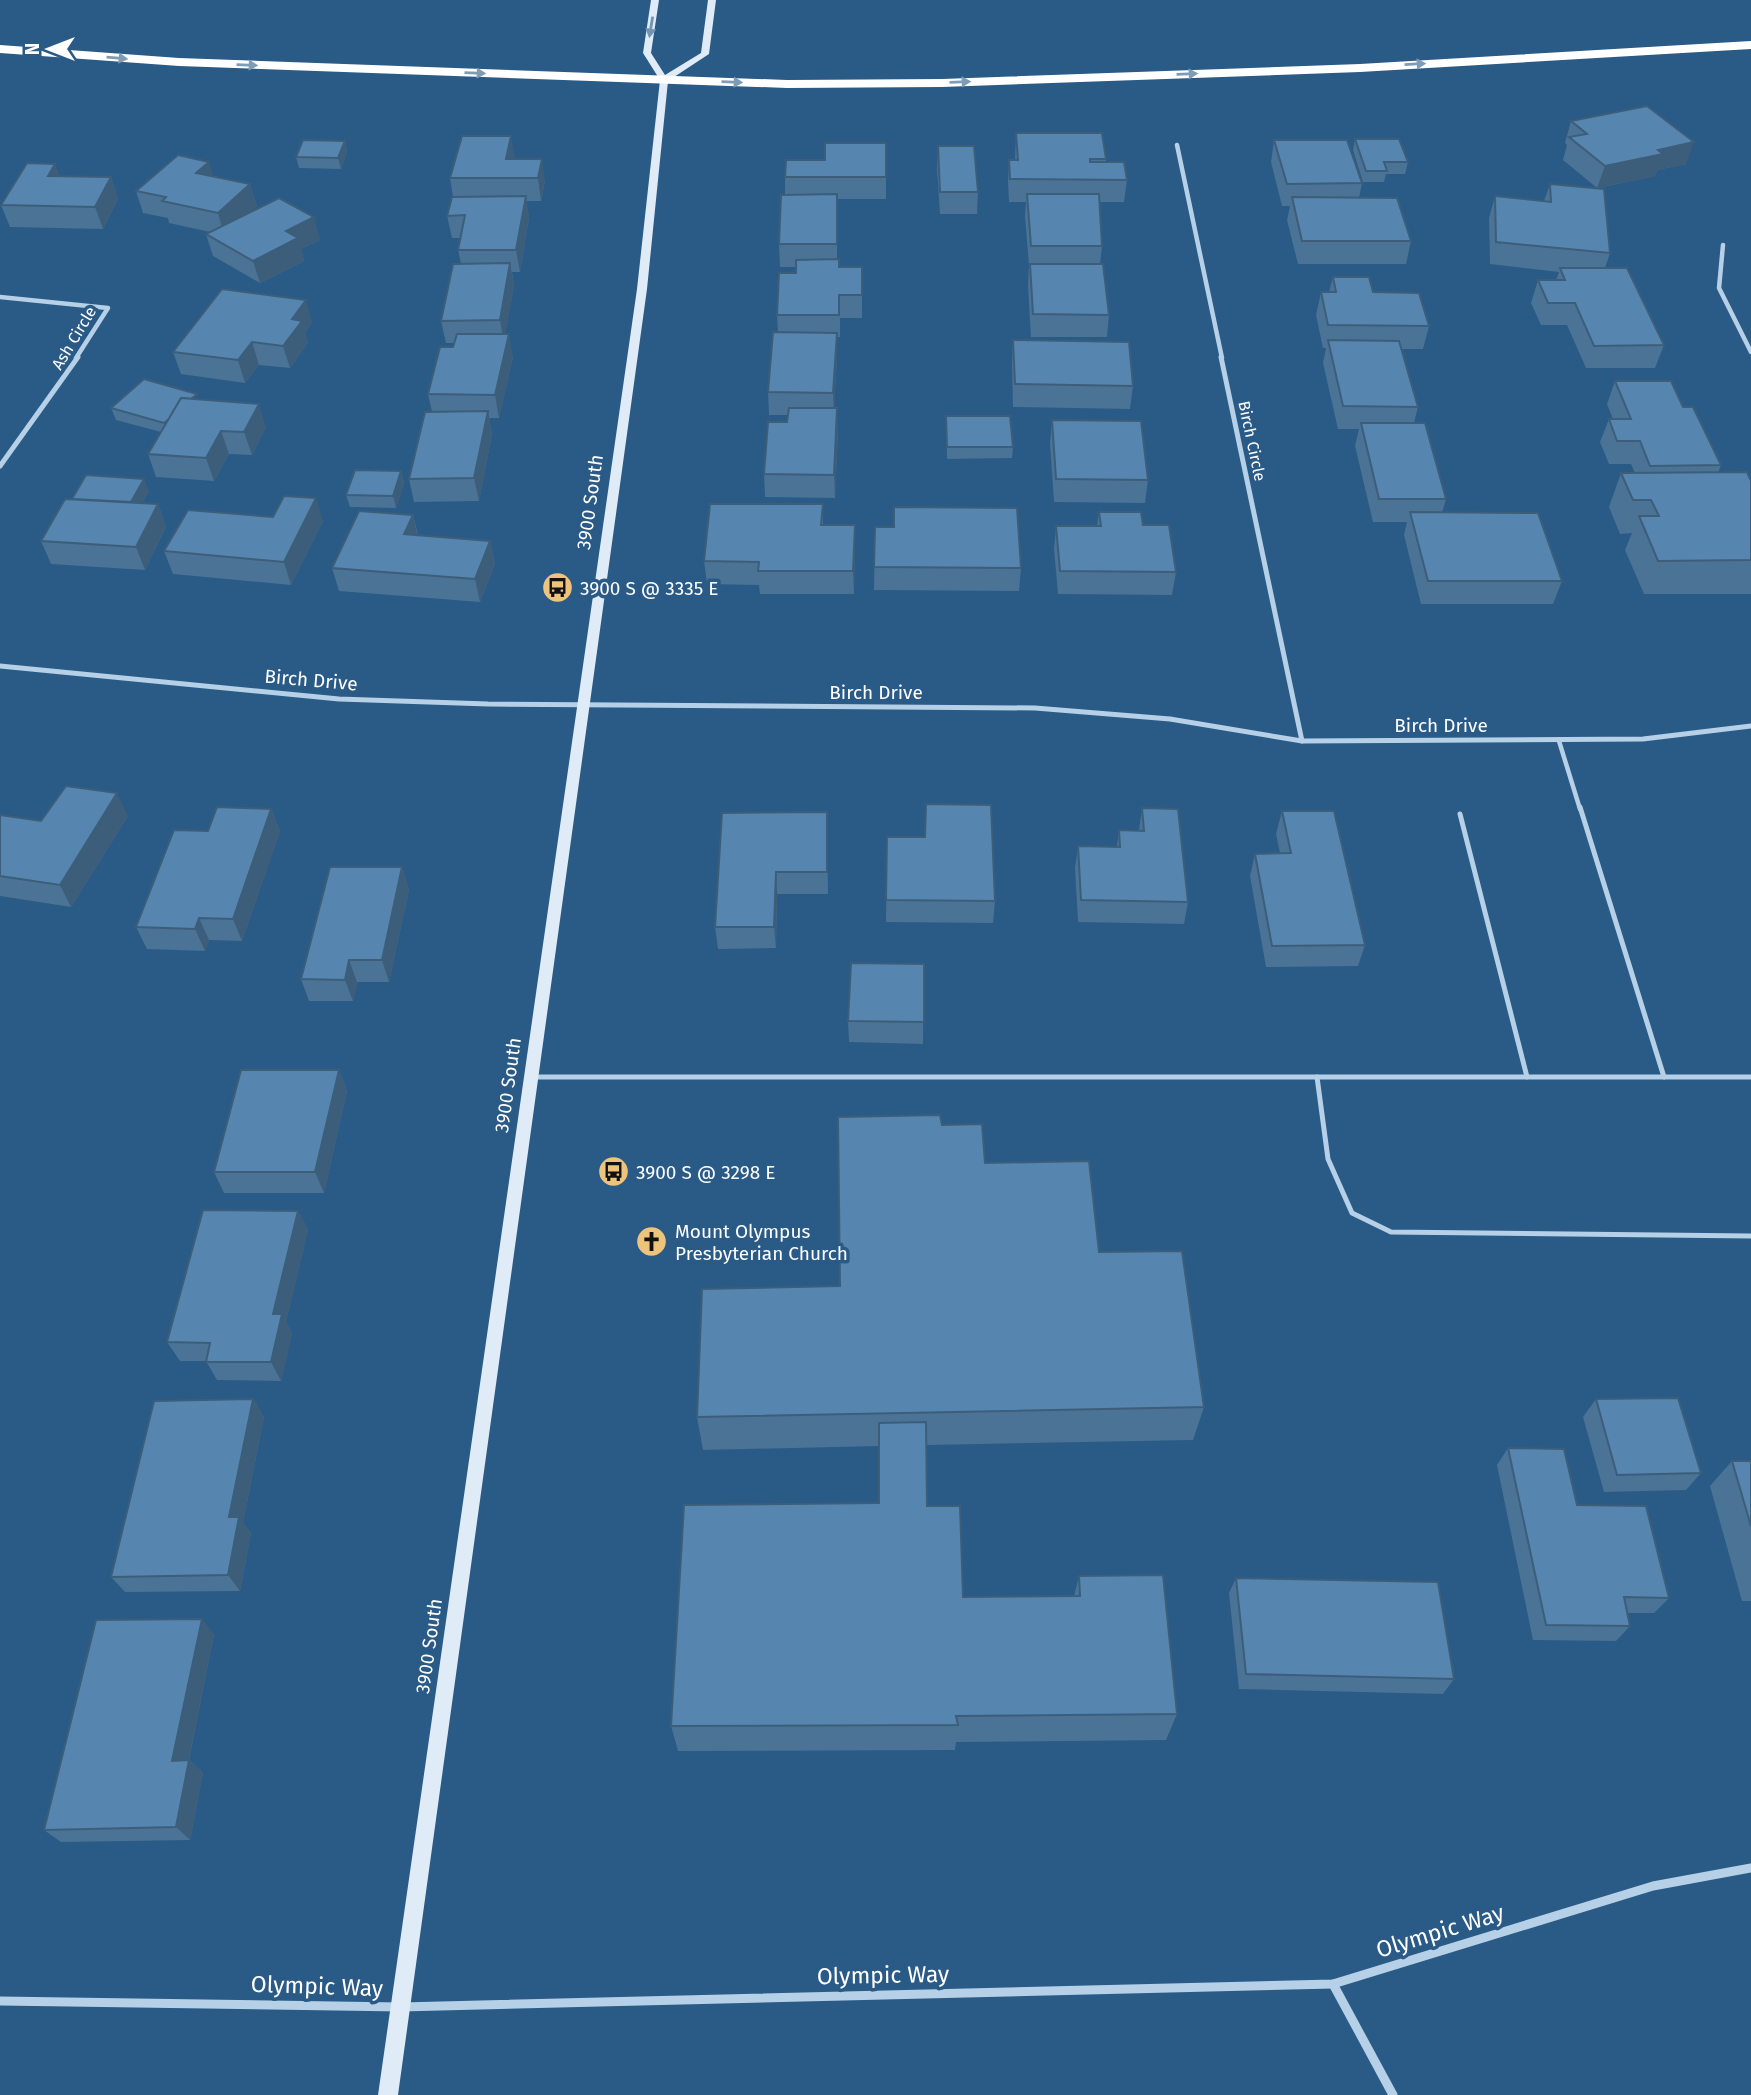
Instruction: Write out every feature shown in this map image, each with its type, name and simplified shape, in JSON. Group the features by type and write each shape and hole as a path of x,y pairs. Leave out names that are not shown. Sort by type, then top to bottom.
{"highway":[{"path":"0,48 179,62 787,84 942,83 1360,68 1751,45"}],"main road":[{"path":"655,0 647,53 664,80 705,54 712,0"},
{"name":"3900 South","path":"388,2095 642,289 664,80"}],"street":[{"name":"Birch Circle","path":"1177,145 1302,741"},
{"path":"1723,245 1719,288 1751,352"},
{"name":"Ash Circle","path":"0,297 108,308 59,386 0,466"},
{"name":"Birch Drive","path":"0,666 339,699 1035,708 1170,719 1302,741 1643,740 1751,726"},
{"name":"Olympic Way","path":"0,2001 401,2007 1333,1984 1653,1886 1751,1868"},
{"path":"1333,1984 1393,2095"}],"lane":[{"path":"1559,741 1664,1077"},
{"path":"1460,814 1527,1077"},
{"path":"533,1077 1751,1077"},
{"path":"1318,1077 1328,1159 1352,1213 1391,1232 1751,1236"}],"building":[{"path":"1647,106 1694,142 1658,150 1663,154 1605,166 1569,137 1587,134 1571,121"},
{"path":"1016,133 1102,133 1106,159 1090,159 1090,162 1124,162 1127,180 1010,179 1009,160 1018,160"},
{"path":"462,136 511,136 506,159 542,159 538,178 450,178"},
{"path":"1355,139 1399,139 1408,162 1384,162 1387,171 1366,171"},
{"path":"303,140 345,141 338,158 296,157"},
{"path":"1274,140 1347,140 1362,183 1287,184"},
{"path":"825,143 886,143 886,177 785,177 786,160 825,160"},
{"path":"938,146 974,146 978,192 940,192"},
{"path":"178,155 209,162 196,173 250,184 218,213 162,201 166,197 136,191"},
{"path":"27,163 55,164 48,176 111,177 95,207 1,205"},
{"path":"1550,184 1604,189 1610,253 1496,242 1495,196 1551,202"},
{"path":"837,194 837,244 779,244 781,195"},
{"path":"1027,194 1099,194 1102,246 1031,246"},
{"path":"526,196 516,250 458,250 465,215 447,216 452,197"},
{"path":"1292,197 1397,198 1411,241 1302,241"},
{"path":"279,198 314,217 286,231 298,238 253,261 206,234"},
{"path":"839,259 839,267 862,267 862,295 839,295 839,315 777,315 779,273 796,273 796,260"},
{"path":"510,263 500,320 441,321 453,264"},
{"path":"1030,264 1103,264 1109,315 1033,314"},
{"path":"1560,268 1627,268 1664,345 1594,346 1575,303 1548,303 1538,280 1565,280"},
{"path":"1333,277 1369,277 1373,292 1419,293 1429,326 1328,325 1321,292 1336,292"},
{"path":"222,289 306,300 292,319 302,321 283,346 252,342 238,360 173,352"},
{"path":"773,332 837,333 833,393 768,392"},
{"path":"457,334 509,334 495,395 428,394 440,347 453,347"},
{"path":"1013,340 1129,342 1133,386 1015,384"},
{"path":"1328,340 1399,341 1418,407 1343,406"},
{"path":"144,379 197,394 191,399 181,398 164,423 111,408"},
{"path":"1615,381 1671,381 1683,407 1693,407 1721,465 1650,466 1640,441 1617,441 1609,419 1631,419"},
{"path":"181,398 259,404 244,432 221,431 206,458 148,454"},
{"path":"789,408 837,408 834,475 764,474 768,422 787,422"},
{"path":"488,411 474,478 409,479 425,412"},
{"path":"946,416 1010,416 1013,447 947,447"},
{"path":"1052,420 1141,421 1148,480 1056,479"},
{"path":"1361,423 1425,423 1446,499 1379,499"},
{"path":"355,470 401,471 393,496 346,495"},
{"path":"1747,472 1751,481 1751,560 1658,561 1639,516 1659,516 1651,500 1633,500 1621,473"},
{"path":"86,475 144,479 131,502 72,499"},
{"path":"284,496 316,498 284,562 164,551 188,510 273,517"},
{"path":"65,499 158,504 136,547 41,541"},
{"path":"710,504 823,504 821,525 855,525 853,571 758,571 759,562 704,561"},
{"path":"894,507 1017,508 1021,568 874,567 875,527 894,527"},
{"path":"359,511 413,515 404,534 490,541 475,579 332,568"},
{"path":"1099,512 1141,512 1143,525 1169,525 1176,572 1060,571 1056,526 1101,526"},
{"path":"1410,512 1538,513 1562,581 1428,581"},
{"path":"66,786 117,793 60,885 0,876 0,815 41,821"},
{"path":"926,804 991,805 995,901 886,900 887,837 925,837"},
{"path":"217,807 271,809 233,919 199,918 195,929 136,927 174,830 208,831"},
{"path":"1142,808 1178,809 1188,902 1081,900 1078,846 1120,847 1119,830 1144,831"},
{"path":"1282,811 1334,811 1365,945 1272,946 1255,854 1291,853"},
{"path":"827,812 827,872 776,872 774,927 715,927 722,813"},
{"path":"330,867 402,867 382,960 349,960 345,980 301,979"},
{"path":"851,963 924,964 924,1022 848,1021"},
{"path":"241,1070 339,1070 315,1172 214,1172"},
{"path":"940,1115 942,1125 982,1124 985,1163 1089,1161 1099,1252 1182,1251 1204,1407 697,1417 702,1289 840,1286 838,1117"},
{"path":"203,1210 298,1211 273,1314 282,1314 271,1362 206,1362 210,1343 167,1342"},
{"path":"1678,1398 1701,1473 1617,1475 1596,1399"},
{"path":"253,1399 229,1517 239,1517 228,1575 111,1577 154,1401"},
{"path":"926,1422 927,1506 960,1506 963,1597 1080,1596 1079,1576 1163,1575 1177,1714 956,1716 958,1725 671,1726 684,1505 879,1503 879,1423"},
{"path":"1508,1448 1564,1449 1577,1505 1646,1506 1669,1598 1624,1597 1630,1626 1546,1625"},
{"path":"1732,1461 1751,1461 1751,1526"},
{"path":"1236,1578 1438,1582 1454,1679 1246,1674"},
{"path":"202,1619 172,1761 189,1760 176,1827 44,1830 96,1620"}],"place":[{"name":"3900 S @ 3335 E","path":"557,588"},
{"name":"3900 S @ 3298 E","path":"613,1172"},
{"name":"Mount Olympus Presbyterian Church","path":"652,1242"}]}
